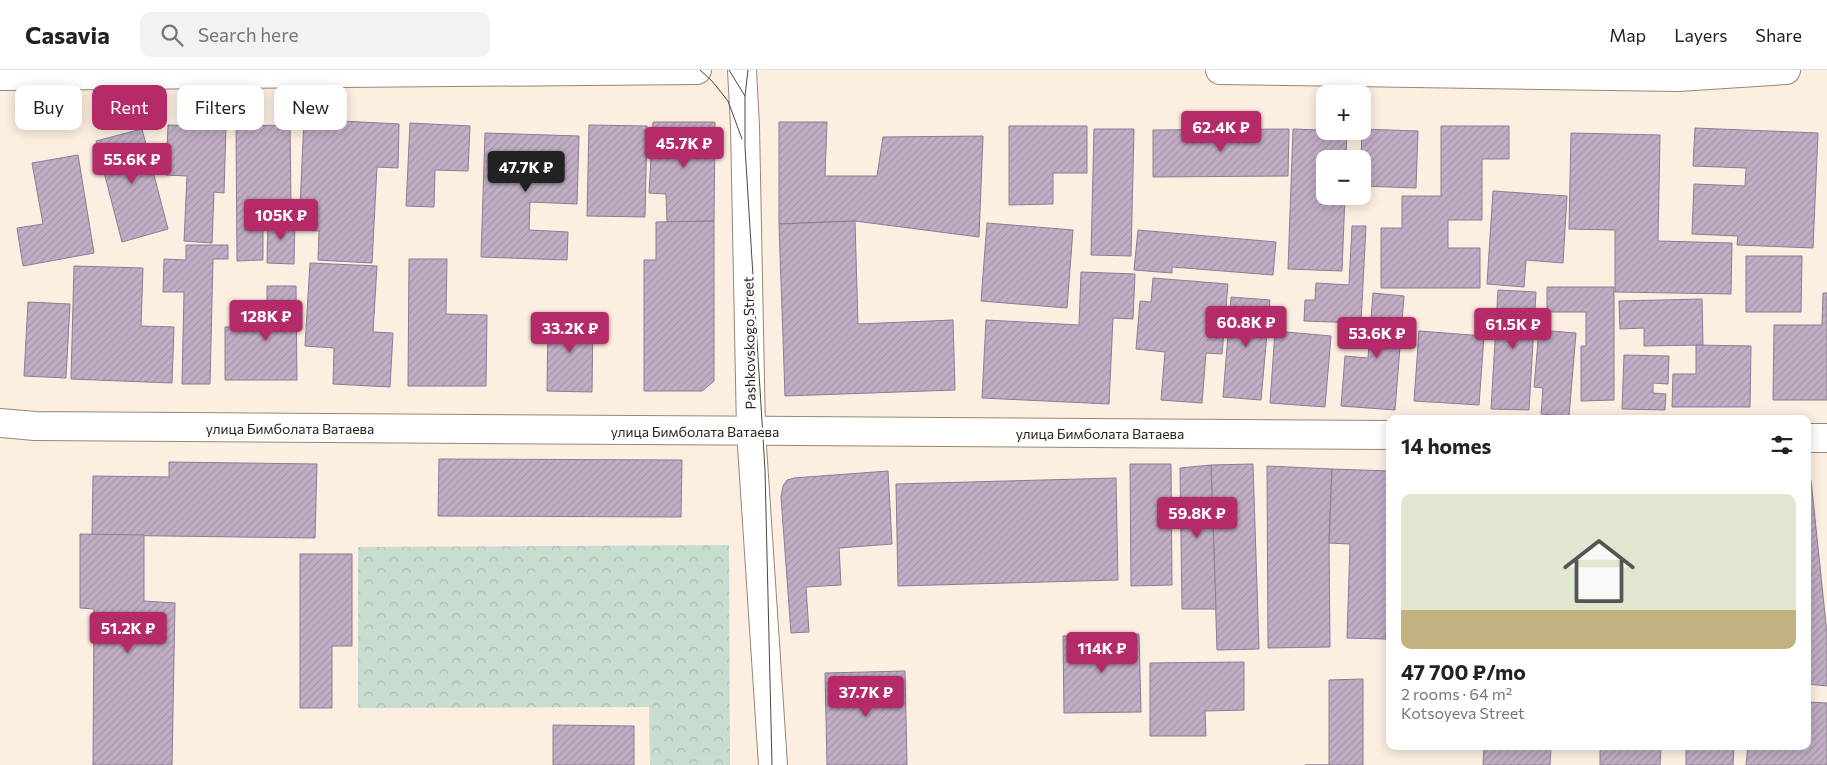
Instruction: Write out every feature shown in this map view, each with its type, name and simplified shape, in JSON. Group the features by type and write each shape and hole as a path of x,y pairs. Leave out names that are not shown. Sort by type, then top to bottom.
{"street":[{"path":"0,76 697,70"},
{"name":"Pashkovskogo Street","path":"742,70 746,134 751,431 773,765"},
{"path":"1220,70 1678,77 1786,70"},
{"name":"улица Бимболата Ватаева","path":"0,423 45,426 1386,435"},
{"path":"1811,438 1827,438"}],"green space":[{"path":"729,545 730,765 650,765 649,707 358,708 358,547"}],"building":[{"path":"347,121 399,124 398,168 377,167 372,263 318,260 319,231 299,230 304,130 347,130"},
{"path":"653,122 715,122 714,221 667,222 666,194 649,193"},
{"path":"779,122 827,122 825,176 877,176 883,137 983,136 979,237 855,221 779,224"},
{"path":"410,123 470,126 468,171 435,170 434,207 406,206"},
{"path":"168,125 177,125 177,130 226,130 224,193 214,192 212,243 184,241 187,176 166,175"},
{"path":"264,125 274,125 274,130 290,130 291,205 263,205 263,260 237,261 236,130 264,130"},
{"path":"589,125 647,126 645,217 587,216"},
{"path":"1009,126 1087,126 1087,173 1053,173 1053,204 1009,205"},
{"path":"1441,126 1509,126 1509,159 1482,159 1482,220 1448,220 1448,248 1480,248 1480,288 1381,288 1381,228 1402,228 1402,196 1441,196"},
{"path":"1695,128 1818,133 1813,248 1737,245 1738,236 1692,234 1694,184 1745,186 1746,168 1693,166"},
{"path":"1094,129 1134,129 1131,256 1091,255"},
{"path":"1289,129 1288,176 1153,177 1153,130"},
{"path":"1293,129 1316,130 1316,140 1347,140 1346,150 1316,150 1316,205 1345,205 1342,271 1288,269"},
{"path":"1371,129 1418,131 1416,188 1371,186 1371,150 1361,150 1362,140 1371,140"},
{"path":"142,130 168,229 122,242 96,141"},
{"path":"485,133 579,136 577,204 530,202 529,230 568,232 567,260 481,257"},
{"path":"1571,133 1660,135 1658,241 1732,243 1731,294 1615,292 1615,230 1569,229"},
{"path":"78,155 94,253 23,266 17,228 43,224 32,163"},
{"path":"1493,191 1567,196 1563,263 1526,260 1524,287 1487,284"},
{"path":"268,218 295,218 294,264 267,263"},
{"path":"714,221 714,381 702,391 644,391 644,260 656,260 656,222"},
{"path":"855,221 858,324 953,320 955,390 785,396 779,224"},
{"path":"987,223 1073,230 1067,308 981,301"},
{"path":"1352,226 1366,226 1361,323 1304,321 1305,300 1315,300 1316,283 1349,285"},
{"path":"1138,230 1276,242 1273,275 1172,267 1172,273 1134,270"},
{"path":"186,245 228,245 228,259 213,259 210,384 182,384 184,292 163,292 164,259 186,260"},
{"path":"1746,256 1802,256 1801,312 1746,312"},
{"path":"409,259 447,259 446,314 487,315 486,386 408,386"},
{"path":"310,263 377,266 373,332 393,333 390,387 333,384 334,348 305,346"},
{"path":"74,266 143,268 141,326 174,327 172,383 71,379"},
{"path":"1081,272 1135,274 1133,319 1113,318 1109,404 982,398 986,320 1079,325"},
{"path":"1153,278 1228,284 1222,354 1206,353 1202,403 1161,400 1165,352 1136,349 1140,301 1151,302"},
{"path":"267,286 296,286 297,380 225,380 225,327 267,327"},
{"path":"1547,287 1614,287 1614,400 1581,401 1581,346 1586,346 1586,312 1547,312"},
{"path":"1498,290 1536,292 1529,410 1491,409"},
{"path":"1373,293 1404,296 1395,410 1341,406 1345,356 1368,358"},
{"path":"1823,293 1827,293 1827,400 1773,400 1774,325 1822,325"},
{"path":"1231,297 1270,300 1261,400 1223,397"},
{"path":"1702,299 1703,345 1644,346 1644,328 1620,329 1619,301"},
{"path":"28,302 70,304 66,378 24,376"},
{"path":"548,316 593,316 592,392 547,391"},
{"path":"1539,330 1576,333 1569,415 1541,414 1543,388 1534,387"},
{"path":"1275,331 1331,336 1325,407 1270,403"},
{"path":"1419,331 1484,336 1479,405 1414,401"},
{"path":"1696,345 1751,346 1750,407 1672,407 1673,374 1696,374"},
{"path":"1624,355 1669,356 1668,384 1653,383 1653,393 1666,394 1665,410 1622,409"},
{"path":"439,459 682,460 681,517 438,516"},
{"path":"169,462 317,464 315,538 92,535 93,476 169,477"},
{"path":"1130,464 1171,464 1172,585 1131,586"},
{"path":"1253,464 1259,649 1217,650 1211,465"},
{"path":"1211,465 1216,609 1182,609 1180,468"},
{"path":"1267,466 1332,469 1329,543 1330,647 1268,648"},
{"path":"1332,469 1386,471 1386,639 1347,638 1350,544 1329,543"},
{"path":"888,471 892,544 839,548 841,585 806,587 809,632 791,633 781,497 783,486 787,480 794,478"},
{"path":"1116,478 1118,580 898,586 896,484"},
{"path":"1811,480 1827,634 1827,686 1811,684"},
{"path":"80,534 144,535 144,601 175,603 172,765 93,765 94,609 80,608"},
{"path":"300,554 352,554 352,646 332,646 332,708 300,708"},
{"path":"1139,634 1141,712 1064,713 1063,636"},
{"path":"1244,662 1244,710 1205,711 1206,736 1150,736 1150,663"},
{"path":"905,671 907,765 827,765 825,673"},
{"path":"1363,679 1363,765 1329,765 1329,680"},
{"path":"1811,702 1827,703 1827,765 1746,765 1748,750 1811,750"},
{"path":"553,725 634,726 634,765 553,765"},
{"path":"1484,750 1551,750 1550,765 1483,765"},
{"path":"1600,750 1661,750 1660,765 1600,765"},
{"path":"1686,750 1734,750 1733,765 1686,765"}],"tram line":[{"path":"700,70 712,81 728,101 742,139"},
{"path":"729,70 745,96"},
{"path":"748,70 745,96 745,147 765,470 772,765"}]}
